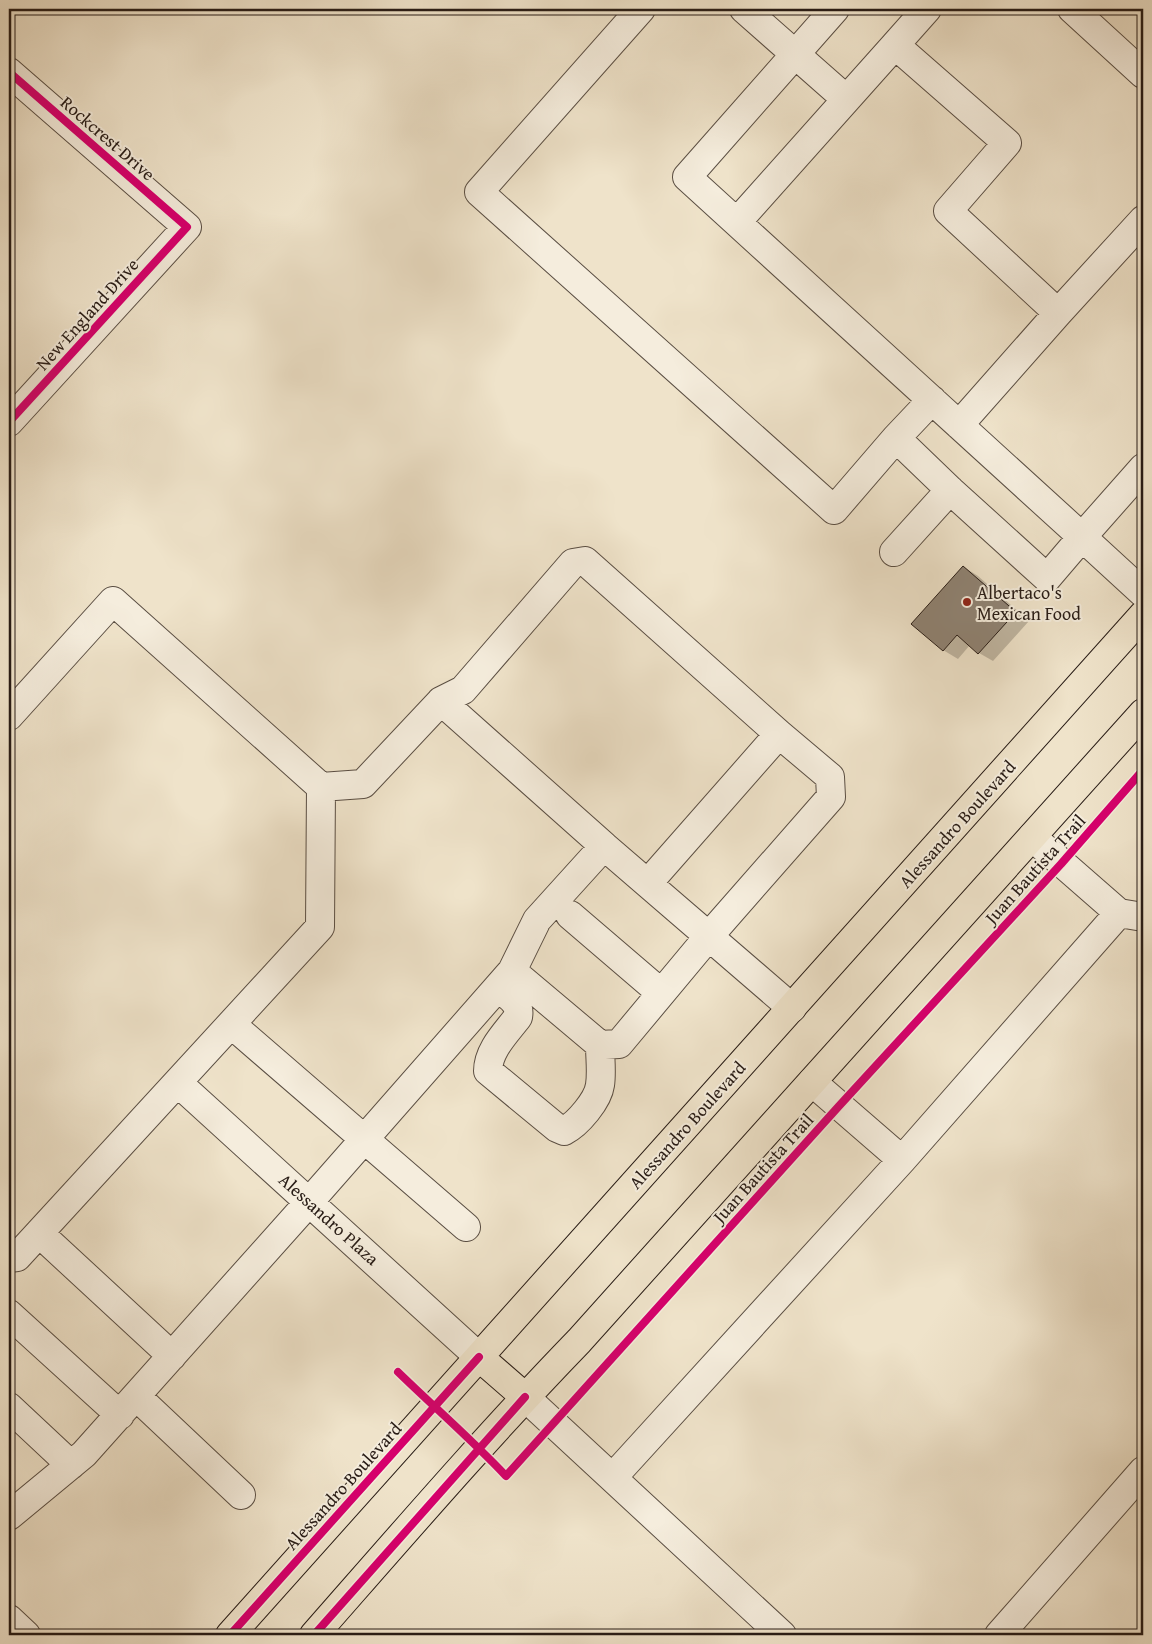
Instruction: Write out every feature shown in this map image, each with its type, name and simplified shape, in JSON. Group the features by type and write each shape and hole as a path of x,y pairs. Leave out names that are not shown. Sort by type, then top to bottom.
{"main road":[{"name":"Alessandro Boulevard","path":"230,1635 1143,615"},
{"path":"314,1635 525,1397 579,1341 1143,713"},
{"path":"479,1357 525,1397"}],"street":[{"path":"641,9 479,192 834,510 896,438 932,400"},
{"path":"744,9 846,99"},
{"path":"835,9 687,177 1143,593"},
{"path":"736,222 927,9"},
{"path":"1072,9 1143,74"},
{"path":"895,45 1007,142 948,211 1058,313"},
{"name":"Rockcrest Drive","path":"9,72 187,227"},
{"path":"959,425 1143,220"},
{"name":"New England Drive","path":"9,422 187,227"},
{"path":"896,438 1047,578 1143,468"},
{"path":"894,552 950,490"},
{"path":"9,716 113,601 321,787 364,784 441,701 463,690 573,563 585,561 830,777 831,797 619,1044 600,1045 505,980"},
{"path":"441,701 604,846 792,1008"},
{"path":"648,883 779,734"},
{"path":"9,1258 17,1257 320,927 321,787"},
{"path":"613,1477 902,1160 1131,915 1032,836"},
{"path":"9,1516 84,1454 310,1201 505,980 537,920 604,846"},
{"path":"570,914 661,994"},
{"path":"505,980 519,1010 518,1017 492,1052 488,1062 488,1071 556,1128 564,1130 571,1127 592,1104 600,1086 600,1045"},
{"path":"231,1024 466,1227"},
{"path":"812,1082 902,1160"},
{"name":"Alessandro Plaza","path":"178,1083 310,1201 479,1357"},
{"path":"39,1233 172,1356"},
{"path":"9,1314 241,1495"},
{"path":"525,1397 782,1635"},
{"path":"9,1407 72,1465"},
{"path":"999,1635 1143,1471"},
{"path":"9,1619 26,1635"}],"building":[{"path":"963,566 1016,612 978,654 957,635 943,651 911,624"}],"cycle path":[{"path":"9,72 187,227 9,422"},
{"name":"Juan Bautista Trail","path":"398,1372 506,1476 839,1106 1061,864 1143,770"},
{"path":"230,1635 479,1357"},
{"path":"314,1635 525,1397"}],"place":[{"name":"Albertaco's Mexican Food","path":"967,602"}]}
